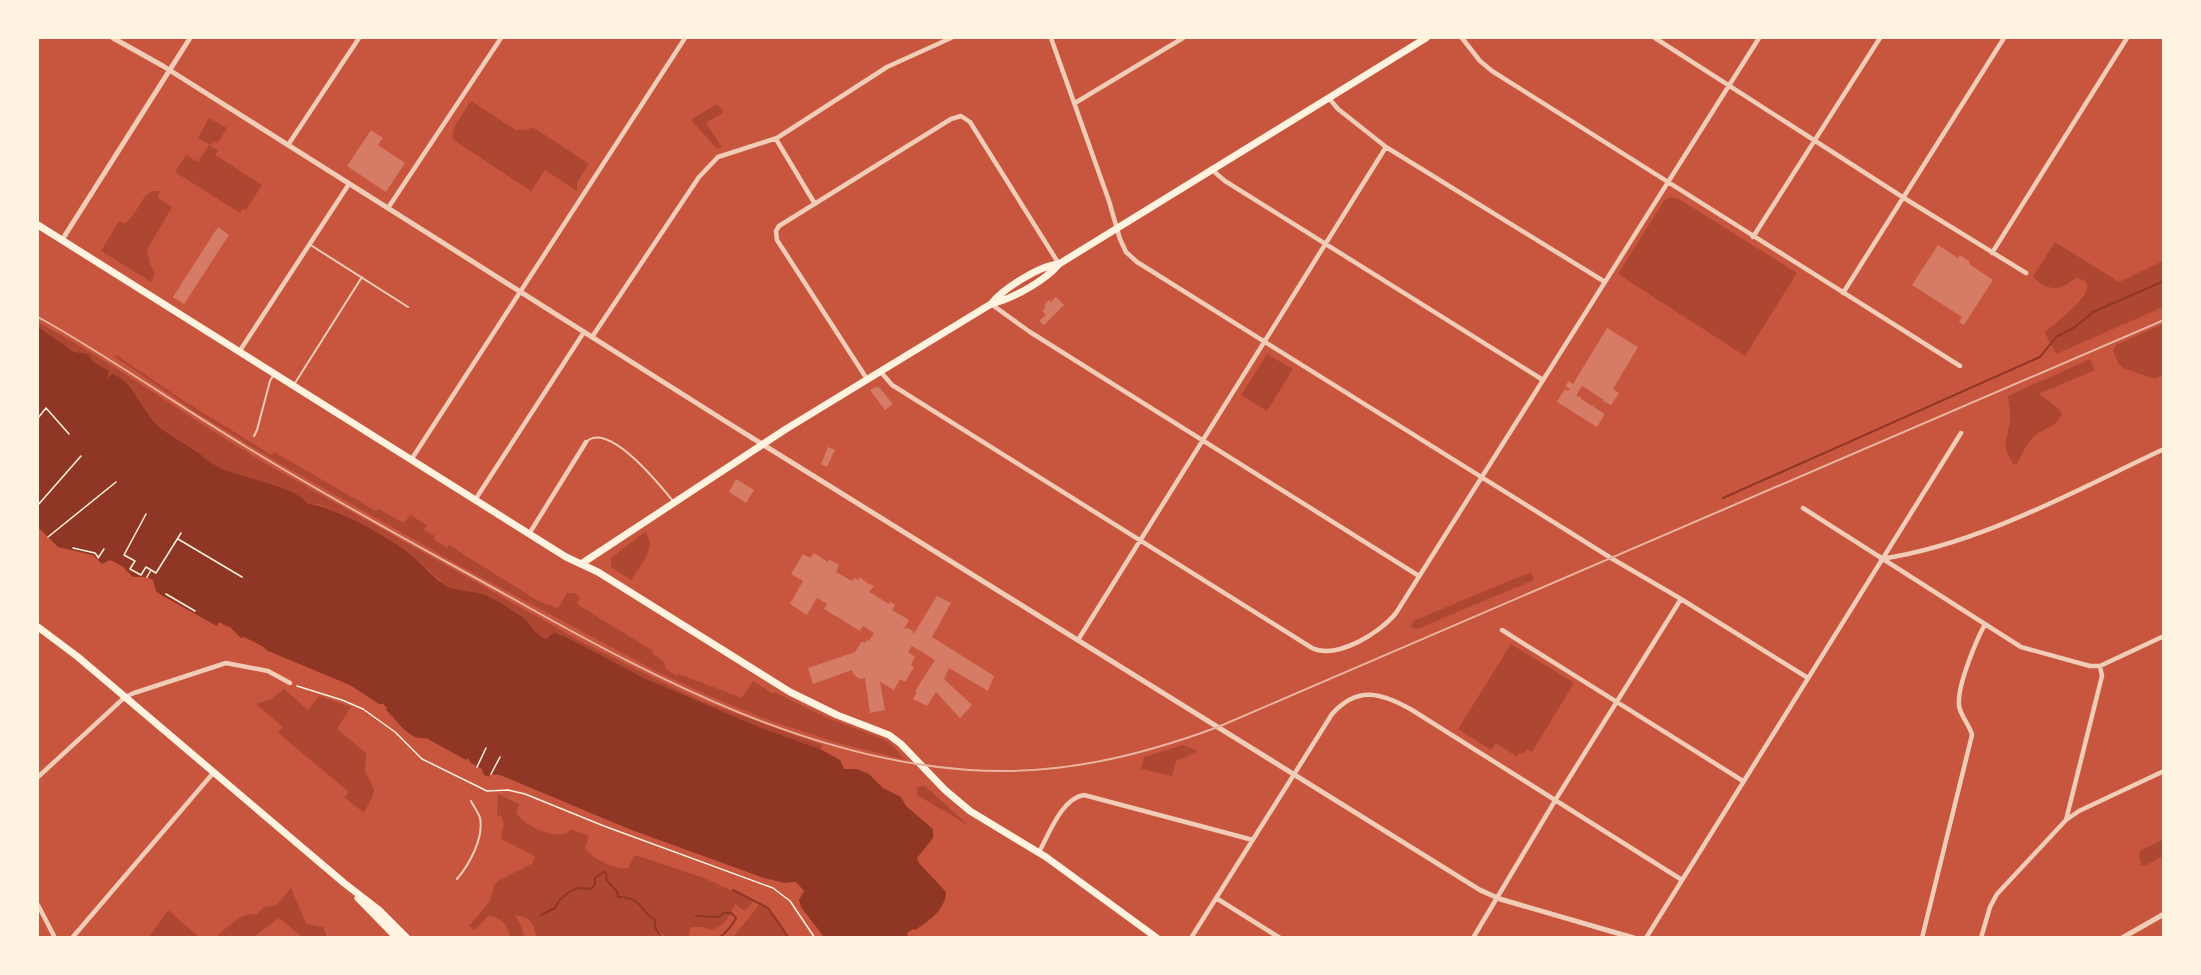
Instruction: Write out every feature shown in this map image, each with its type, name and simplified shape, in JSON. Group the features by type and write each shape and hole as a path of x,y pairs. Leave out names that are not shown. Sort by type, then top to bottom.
{"main road":[{"path":"582,564 674,502 867,379 991,304 1006,301 1116,228 1426,38"},
{"path":"38,225 529,534 566,557 608,578 778,685 837,715 882,731 901,744 932,778 970,811 1039,852 1157,938"},
{"path":"38,627 379,910 407,938"},
{"path":"345,883 397,938"}],"street":[{"path":"113,38 169,69 763,445 1480,890 1497,898 1634,938"},
{"path":"62,240 190,38"},
{"path":"288,145 359,38"},
{"path":"388,208 501,38"},
{"path":"411,460 685,38"},
{"path":"592,337 707,166 722,155 776,139 883,70 951,38"},
{"path":"1051,38 1109,201 1116,228 1126,252 1137,262 1611,558 1808,678"},
{"path":"1075,103 1183,38"},
{"path":"1462,38 1480,61 1492,71 1667,184 1960,366"},
{"path":"1655,38 1904,198 2026,273"},
{"path":"880,371 892,385 1312,648 1328,652 1349,645 1381,629 1396,613 1759,38"},
{"path":"1753,237 1880,38"},
{"path":"1844,293 2004,38"},
{"path":"1992,253 2127,38"},
{"path":"1328,97 1338,109 1386,147 1605,282"},
{"path":"867,379 776,237 776,231 779,226 951,119 961,116 970,122 1059,264"},
{"path":"776,139 815,204"},
{"path":"1078,640 1386,147"},
{"path":"1211,170 1225,182 1543,380"},
{"path":"239,352 349,184"},
{"path":"991,304 1030,332 1419,576"},
{"path":"475,500 584,332"},
{"path":"1646,938 1961,433"},
{"path":"529,534 586,442"},
{"path":"1881,559 1901,556 2002,524 2163,448"},
{"path":"1803,508 2027,650 2090,666 2100,666 2163,636"},
{"path":"1473,938 1556,799 1681,599"},
{"path":"1922,938 1972,735 1960,711 1959,700 1971,654 1985,624"},
{"path":"1502,630 1743,781"},
{"path":"38,777 125,698 226,663 268,671 290,683"},
{"path":"2066,820 2102,676 2100,666"},
{"path":"1191,938 1336,710 1353,698 1367,694 1392,699 1412,710 1682,880"},
{"path":"72,938 214,771"},
{"path":"1981,938 1990,907 1997,894 2066,820 2163,771"},
{"path":"1039,852 1067,803 1076,796 1084,795 1253,840"},
{"path":"1216,898 1280,938"},
{"path":"38,905 55,938"},
{"path":"2122,938 2163,914"}],"lane":[{"path":"309,244 408,307"},
{"path":"293,386 362,277"},
{"path":"254,436 274,374"},
{"path":"586,442 599,437 625,451 652,475 674,502"},
{"path":"457,879 472,859 480,826 480,819 471,801"}],"path":[{"path":"38,418 46,408 69,434"},
{"path":"38,505 81,456"},
{"path":"48,537 116,482"},
{"path":"146,514 124,555 135,561 130,569 141,575 146,567 156,573 181,532"},
{"path":"178,539 242,577"},
{"path":"73,548 95,554 98,558 104,549"},
{"path":"147,577 151,570"},
{"path":"166,594 195,611"},
{"path":"183,609 186,606"},
{"path":"290,683 363,709 395,732 422,759 487,791 503,790 525,794 622,833 773,888 789,901 815,938"},
{"path":"477,767 486,748"},
{"path":"491,774 500,757"}],"shaded area":[{"path":"471,101 516,130 527,130 533,127 589,164 577,182 577,191 545,170 531,191 452,139 454,127"},
{"path":"716,104 723,110 722,113 706,123 722,147 717,149 691,120"},
{"path":"209,118 227,128 218,143 214,141 211,145 198,138"},
{"path":"209,145 218,151 215,155 262,185 246,210 243,209 240,213 175,172 186,155 198,162"},
{"path":"152,191 161,191 157,197 172,207 147,250 155,273 151,282 101,251 119,221 124,223 128,220"},
{"path":"1671,197 1677,198 1797,273 1745,356 1618,274 1664,201"},
{"path":"2055,242 2119,282 2163,261 2163,307 2056,354 2045,333 2076,305 2084,296 2087,288 2085,282 2076,278 2054,288 2044,285 2033,277"},
{"path":"38,322 95,355 263,462 584,643 704,702 822,745 821,750 751,724 646,679 568,638 548,640 537,636 481,594 459,591 444,584 409,553 344,515 318,504 308,504 292,492 279,487 216,466 156,424 129,387 107,379 108,371 74,352 38,327"},
{"path":"2163,324 2163,375 2155,379 2119,365 2113,350 2116,345"},
{"path":"38,327 74,352 88,354 93,362 109,371 107,378 113,374 120,377 132,389 158,426 209,462 225,470 279,487 301,497 308,504 331,510 361,524 410,554 445,585 480,593 494,599 525,619 542,637 547,639 555,633 568,638 646,679 759,727 822,750 840,760 844,769 857,769 869,774 883,788 901,797 906,806 933,829 933,838 917,858 946,892 940,909 925,923 907,933 905,937 824,937 801,907 799,900 804,891 796,882 785,883 764,878 629,829 500,775 490,774 489,777 483,774 482,769 471,763 468,758 466,760 426,738 409,733 383,704 379,704 350,685 268,651 244,637 241,638 229,626 219,622 217,626 161,595 156,591 153,580 147,577 133,577 122,566 110,560 102,564 93,555 58,547 40,529 38,530"},
{"path":"1267,354 1293,369 1267,411 1241,395"},
{"path":"116,355 187,403 272,455 274,452 376,511 378,509 404,523 410,515 427,525 424,530 435,536 433,539 447,548 449,545 538,601 558,608 567,593 574,593 580,597 577,604 653,651 652,653 664,662 666,669 677,676 679,674 742,698 753,681 773,694 775,692 825,717 883,739 906,760 838,743 771,721 707,695 652,669 473,573 272,459 200,415 115,357"},
{"path":"2090,359 2095,370 2039,394 2058,408 2062,414 2054,424 2040,432 2027,444 2017,464 2014,465 2006,448 2010,419 2008,396"},
{"path":"645,532 650,544 649,551 631,580 611,567 611,558"},
{"path":"1531,572 1534,580 1417,629 1411,627 1413,621"},
{"path":"1511,644 1574,683 1532,752 1527,749 1523,754 1520,752 1517,757 1496,743 1491,750 1458,729"},
{"path":"284,689 308,710 319,696 351,707 337,729 366,753 365,771 374,789 364,813 344,797 349,792 278,733 283,727 256,704 271,699"},
{"path":"1183,745 1198,751 1176,761 1172,776 1141,769 1144,757"},
{"path":"925,786 968,825 917,795 917,787"},
{"path":"498,794 519,804 516,813 539,830 561,834 568,833 570,829 589,836 585,849 605,863 628,868 635,855 704,878 754,901 745,911 735,904 726,921 720,926 710,930 703,927 690,927 690,934 687,937 667,937 656,930 659,937 536,937 531,921 515,915 522,927 524,937 510,937 503,922 492,916 488,916 475,930 469,926 490,901 494,886 498,881 533,863 535,856 501,839 504,823 501,816 497,815"},
{"path":"2163,840 2163,856 2145,866 2141,865 2139,853 2141,850"},
{"path":"291,888 306,924 323,927 327,937 302,937 279,918 256,937 215,937 245,915 257,914 264,907 277,905"},
{"path":"760,904 770,910 789,937 733,937"},
{"path":"168,910 199,937 149,937"}],"building":[{"path":"371,130 383,138 378,145 405,163 386,192 347,166"},
{"path":"218,227 229,235 184,304 173,297"},
{"path":"1938,245 1958,258 1960,255 1993,280 1964,325 1959,322 1962,317 1912,285"},
{"path":"1056,297 1064,305 1044,325 1039,321 1046,315 1042,311 1046,307 1044,305"},
{"path":"1607,328 1638,347 1613,389 1619,393 1611,405 1582,386 1576,396 1594,405 1605,414 1597,427 1557,402 1565,389 1568,391 1570,389 1565,386 1569,381 1573,384"},
{"path":"878,386 893,404 885,410 870,390"},
{"path":"828,447 835,450 827,467 821,464"},
{"path":"736,479 754,490 746,503 729,492"},
{"path":"814,553 828,562 829,559 839,565 836,572 852,581 854,578 859,580 860,577 874,586 869,592 895,605 892,610 909,620 904,629 913,631 913,635 937,596 951,603 932,637 994,676 988,691 949,668 944,679 972,705 960,718 936,692 927,706 913,699 917,692 915,691 935,660 912,646 908,652 915,657 911,665 914,667 905,682 900,679 894,690 880,682 885,710 870,713 865,678 860,679 854,675 852,670 813,684 808,668 855,652 862,641 865,643 869,641 874,633 863,626 860,631 824,609 827,604 817,598 807,615 790,604 803,581 791,574 803,554 810,558"}],"waterway":[{"path":"1723,498 2040,357 2056,337 2075,327 2093,312 2164,281"},
{"path":"541,915 555,908 569,892 577,888 591,889 595,884 595,878 604,872 607,881 617,891 618,897 632,899 655,920 655,928 662,938"},
{"path":"733,890 768,908 789,938"},
{"path":"696,916 719,917 723,913 731,913 736,918 719,938"}],"railway":[{"path":"38,317 317,489 578,634 684,688 795,733 852,750 910,763 969,770 1001,771 1065,767 1096,762 1157,747 1218,727 2164,320"}]}
